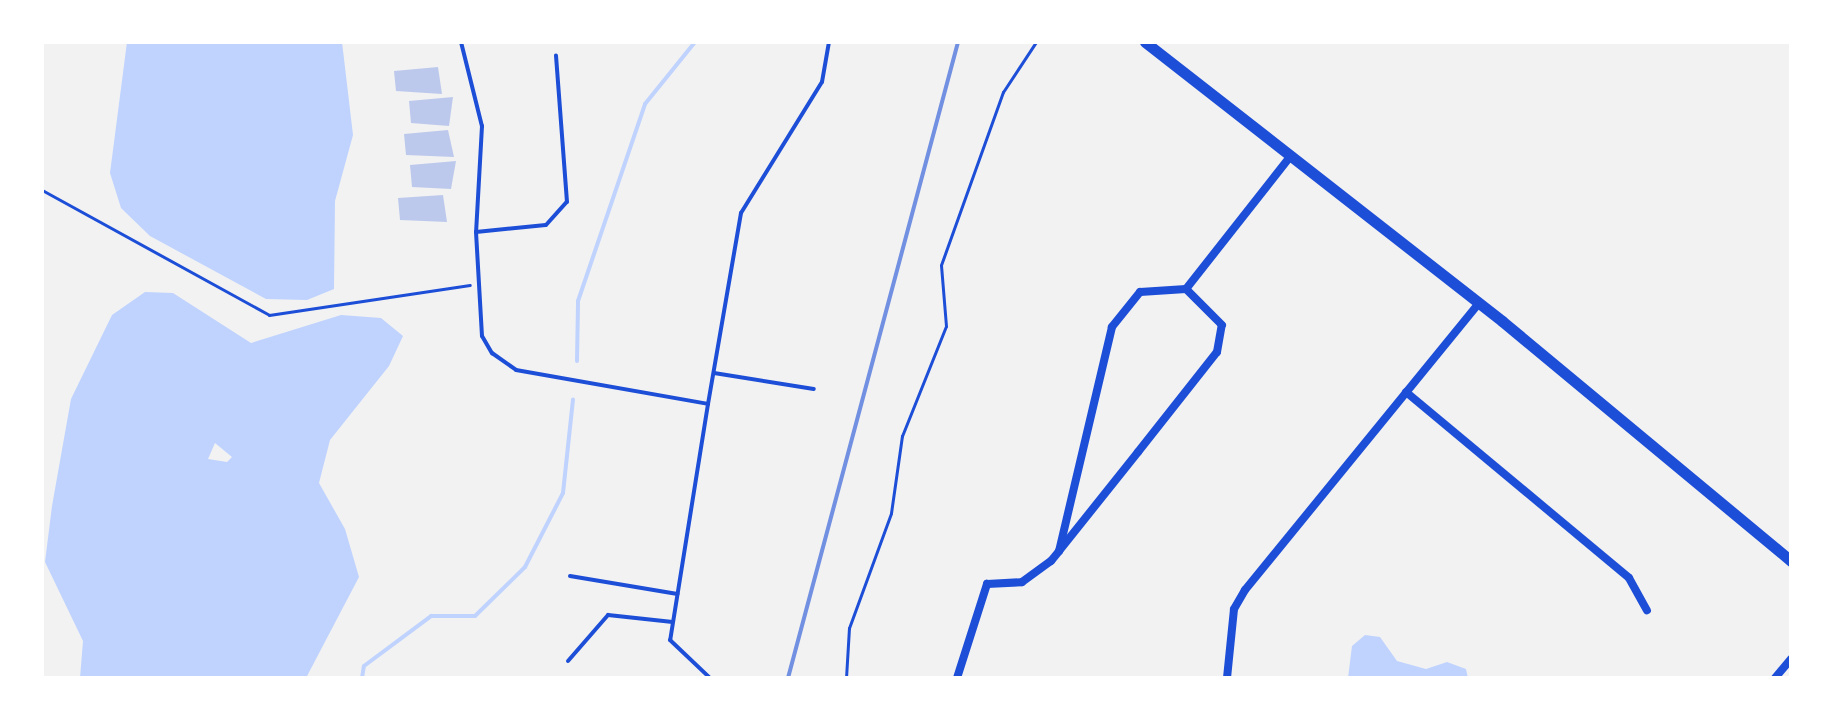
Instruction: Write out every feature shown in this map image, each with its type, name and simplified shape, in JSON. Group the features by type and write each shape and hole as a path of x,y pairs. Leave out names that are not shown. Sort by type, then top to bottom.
{"street":[{"path":"1145,42 1289,158 1479,303 1791,561"},
{"path":"1059,551 1112,327 1140,292 1186,289 1289,158"},
{"path":"957,678 987,584 1022,582 1059,551 1222,343 1222,325 1186,289"},
{"path":"1227,678 1234,609 1245,590 1479,303"},
{"path":"1406,392 1629,578 1647,610"},
{"path":"1775,678 1791,659"}],"lane":[{"path":"461,42 482,126 476,232 482,336 516,370 708,404"},
{"path":"710,678 673,648 673,622 741,213 822,82 828,44 822,42"},
{"path":"476,232 546,225 567,202 556,55"},
{"path":"714,373 814,389"},
{"path":"570,576 678,594"},
{"path":"568,661 608,615 673,622"}],"path":[{"path":"846,678 849,628 891,513 902,436 946,326 941,265 1003,92 1036,42"},
{"path":"42,190 269,315 478,283"}],"water":[{"path":"127,42 342,42 353,135 335,201 334,289 307,300 266,299 150,236 121,208 110,173"},
{"path":"145,292 173,293 251,343 341,315 381,318 403,336 389,366 330,440 319,483 345,529 359,577 306,678 80,678 83,641 45,562 71,399 112,315","holes":["215,443 232,457 227,462 208,459"]},
{"path":"1365,635 1380,637 1397,661 1426,669 1447,662 1466,669 1468,678 1348,678 1352,646"}],"building":[{"path":"438,67 442,94 396,91 394,71"},
{"path":"453,97 449,126 411,123 409,101"},
{"path":"448,130 454,157 406,155 404,134"},
{"path":"456,161 451,189 412,187 410,165"},
{"path":"443,195 447,222 400,220 398,198"}],"waterway":[{"path":"577,361 578,301 645,104 695,42"},
{"path":"362,678 364,666 431,616 475,616 525,567 563,493 573,400"}],"railway":[{"path":"788,678 958,42"}]}
